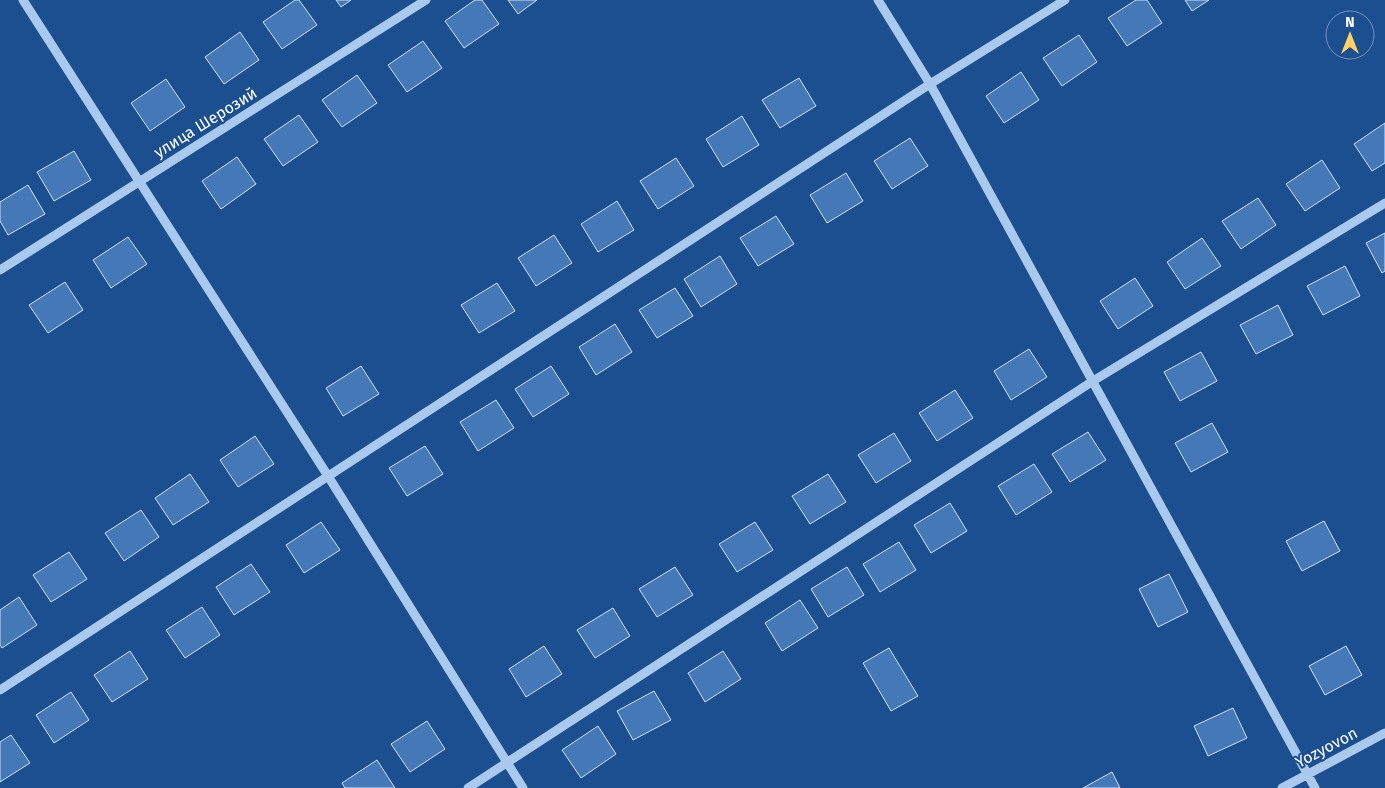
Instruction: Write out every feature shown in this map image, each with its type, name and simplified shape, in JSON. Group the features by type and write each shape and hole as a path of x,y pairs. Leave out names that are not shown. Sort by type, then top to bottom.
{"street":[{"path":"23,0 328,476 523,788"},
{"name":"улица Шерозий","path":"0,270 426,0"},
{"path":"878,0 930,84 1316,788"},
{"path":"0,690 930,84 1065,0"},
{"path":"468,788 1092,381 1385,203"},
{"name":"Yozyovon","path":"1282,788 1385,733"}],"building":[{"path":"295,0 299,0 317,25 282,49 263,22"},
{"path":"336,0 351,0 341,7"},
{"path":"475,0 482,0 499,24 464,48 445,21"},
{"path":"508,0 537,0 518,14"},
{"path":"1136,0 1147,0 1162,23 1127,46 1108,18"},
{"path":"1185,0 1209,0 1192,11"},
{"path":"240,32 259,60 224,84 205,57"},
{"path":"1079,35 1097,62 1062,86 1043,58"},
{"path":"423,41 442,68 407,92 388,65"},
{"path":"1021,72 1039,100 1004,123 986,96"},
{"path":"357,75 377,103 342,127 322,100"},
{"path":"799,78 816,106 780,128 762,100"},
{"path":"166,79 185,107 150,131 131,103"},
{"path":"299,115 318,142 283,166 264,139"},
{"path":"742,116 759,145 723,167 706,139"},
{"path":"1385,123 1385,163 1372,171 1354,144"},
{"path":"910,138 928,166 892,189 874,161"},
{"path":"74,151 91,180 54,201 37,172"},
{"path":"237,157 256,184 221,209 202,181"},
{"path":"676,158 694,186 658,209 640,181"},
{"path":"1322,160 1340,188 1305,211 1286,184"},
{"path":"846,173 863,201 827,223 810,195"},
{"path":"28,185 45,214 8,235 0,221 0,202"},
{"path":"1258,198 1276,225 1241,249 1222,221"},
{"path":"617,201 634,230 598,252 581,224"},
{"path":"776,216 794,244 758,266 740,238"},
{"path":"1385,233 1385,271 1382,273 1366,243"},
{"path":"554,235 572,263 536,286 518,258"},
{"path":"128,237 147,264 111,288 93,260"},
{"path":"1202,238 1221,266 1185,289 1167,262"},
{"path":"720,256 737,284 701,307 684,279"},
{"path":"1345,266 1360,296 1323,315 1307,286"},
{"path":"1135,278 1153,306 1118,329 1100,301"},
{"path":"65,282 83,310 48,333 29,305"},
{"path":"497,283 515,311 479,333 461,305"},
{"path":"675,288 693,316 657,338 639,310"},
{"path":"1278,305 1293,335 1256,354 1240,325"},
{"path":"615,324 632,352 596,375 579,347"},
{"path":"1029,349 1047,377 1011,400 994,371"},
{"path":"1201,352 1217,381 1180,401 1164,372"},
{"path":"361,366 379,394 343,416 326,388"},
{"path":"551,366 569,394 533,417 515,389"},
{"path":"955,390 973,418 937,441 919,413"},
{"path":"496,400 514,428 478,451 460,422"},
{"path":"1212,423 1228,452 1191,472 1175,443"},
{"path":"1088,432 1106,460 1070,482 1052,454"},
{"path":"894,433 911,461 876,483 858,455"},
{"path":"255,436 274,464 238,487 220,460"},
{"path":"425,446 443,474 407,496 389,468"},
{"path":"1034,464 1052,492 1016,515 998,486"},
{"path":"190,474 209,502 173,525 155,498"},
{"path":"828,474 846,502 810,524 792,496"},
{"path":"950,503 967,531 931,553 914,525"},
{"path":"141,510 159,537 124,561 105,533"},
{"path":"1324,521 1340,551 1302,571 1286,541"},
{"path":"321,522 340,550 304,573 286,545"},
{"path":"755,522 773,550 737,572 719,544"},
{"path":"899,542 916,570 880,592 863,564"},
{"path":"69,552 87,579 51,602 33,575"},
{"path":"251,564 270,592 234,615 216,587"},
{"path":"675,567 693,595 657,617 639,589"},
{"path":"847,567 864,595 828,617 811,589"},
{"path":"1169,574 1188,612 1158,627 1139,589"},
{"path":"19,597 37,625 2,648 0,645 0,610"},
{"path":"800,600 818,628 782,651 765,623"},
{"path":"202,607 220,635 185,658 166,630"},
{"path":"613,608 630,636 595,658 577,630"},
{"path":"544,646 562,674 526,697 509,669"},
{"path":"1346,646 1362,675 1325,695 1309,666"},
{"path":"889,648 918,696 891,711 863,663"},
{"path":"130,651 148,679 112,702 94,675"},
{"path":"723,651 741,679 705,702 688,673"},
{"path":"654,691 671,720 633,740 617,711"},
{"path":"71,692 89,720 54,743 36,715"},
{"path":"1233,708 1247,738 1208,756 1194,726"},
{"path":"427,721 445,749 410,772 391,744"},
{"path":"598,726 616,754 581,778 562,750"},
{"path":"11,735 30,763 0,782 0,742"},
{"path":"377,760 395,788 345,788 342,783"},
{"path":"1112,772 1120,788 1083,788"}]}
